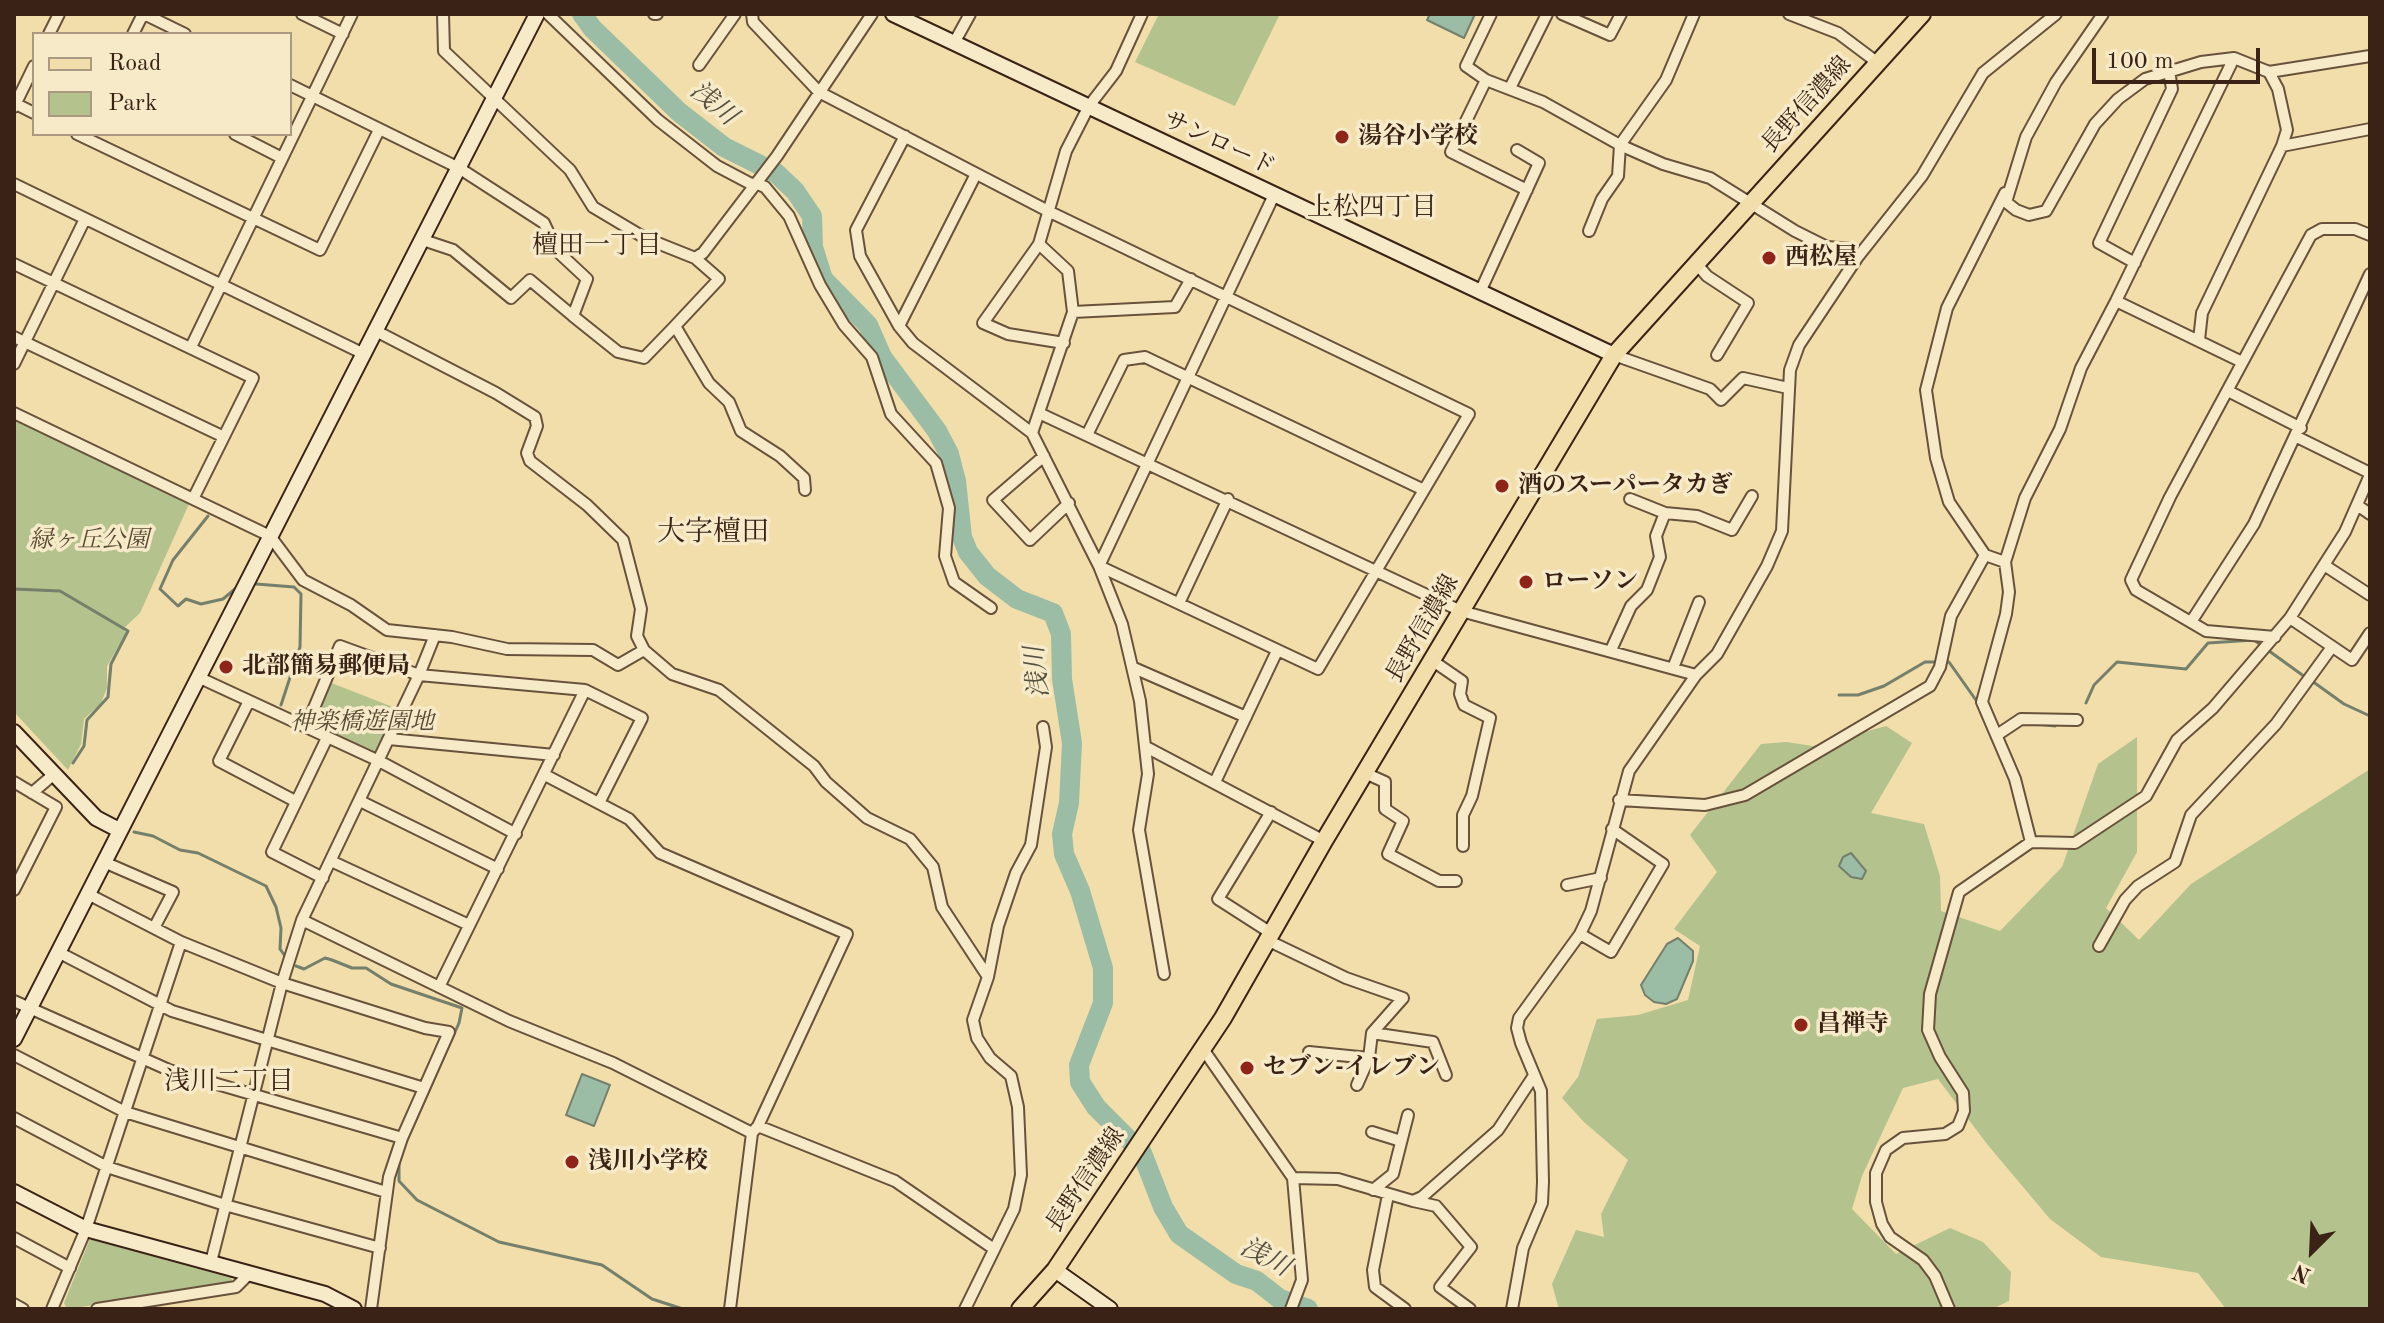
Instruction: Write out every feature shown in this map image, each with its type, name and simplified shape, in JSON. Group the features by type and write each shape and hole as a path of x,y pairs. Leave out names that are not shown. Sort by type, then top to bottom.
{"main road":[{"name":"長野信濃線","path":"1020,1309 1055,1270 1203,1049 1614,355 1922,14"}],"street":[{"path":"50,32 59,14"},
{"path":"134,32 143,14 181,32"},
{"path":"302,14 343,34"},
{"path":"191,347 352,14"},
{"path":"423,240 453,250 511,298 530,280 618,352 644,358 719,279 695,258 645,238 593,207 570,170 444,51 443,14"},
{"path":"14,1039 537,14"},
{"path":"548,14 658,120 717,166 765,187 789,216 820,285 844,325 872,357 891,414 936,463 949,508 945,556 954,582 991,608"},
{"path":"699,65 735,14"},
{"path":"744,14 752,18 819,92 1048,211 1469,414 1318,669 1099,566"},
{"path":"695,258 703,253 777,156 872,14"},
{"name":"サンロード","path":"893,14 1614,355"},
{"path":"954,43 970,14"},
{"path":"1064,343 1008,334 983,323 1039,244 1066,151 1089,106 1116,71 1142,14"},
{"path":"1491,14 1466,66 1486,80 1543,102 1620,145 1663,164 1710,178 1749,205 1827,247 1852,249 1857,258"},
{"path":"1510,88 1547,14"},
{"path":"1562,14 1610,35 1621,14"},
{"path":"1589,231 1602,199 1618,176 1620,145 1666,80 1694,14"},
{"path":"1789,14 1838,33 1878,63"},
{"path":"1512,1309 1523,1248 1542,1203 1541,1091 1533,1077 1517,1028 1519,1018 1580,934 1601,878 1629,771 1696,675 1717,654 1767,566 1782,531 1788,388 1790,370 1799,345 1857,258 1922,176 1983,73 2056,14"},
{"path":"2103,14 2068,63 2026,137 2006,202 2016,210 2029,215 2046,211 2095,124 2118,99 2145,79 2234,58 2269,72 2370,56"},
{"path":"2031,842 2015,779 1982,702 2006,614 2009,592 2005,562 2025,498 2060,429 2081,368 2234,58"},
{"path":"15,105 32,70"},
{"path":"2135,263 2099,243 2172,89 2169,71"},
{"path":"2199,340 2202,313 2287,130 2278,89 2269,72"},
{"path":"1486,80 1451,152 1527,190"},
{"path":"292,86 459,168 544,223 557,251 587,279 573,316"},
{"path":"2282,146 2370,129"},
{"path":"84,136 320,250 379,130"},
{"path":"239,136 282,158"},
{"path":"905,136 856,230 860,256 899,326 935,361 1032,433 1099,566 1134,668 1148,748 1148,774 1139,830 1164,974"},
{"path":"1480,292 1539,163 1517,150"},
{"path":"899,326 976,174"},
{"path":"14,184 364,354"},
{"path":"2005,562 1985,555 1949,502 1936,458 1926,390 1947,308 2010,185"},
{"path":"1099,566 1274,195"},
{"path":"14,364 19,339 54,282 85,219"},
{"path":"2275,637 2206,631 2136,590 2131,580 2242,362 2311,235 2322,229 2355,229 2370,235"},
{"path":"1032,433 1041,414 1073,312 1068,271 1039,244"},
{"path":"1696,263 1707,276 1748,303 1717,355"},
{"path":"14,264 253,378 193,499"},
{"path":"2191,622 2254,524 2370,274"},
{"path":"1073,312 1175,307 1191,279"},
{"path":"2116,301 2242,362"},
{"path":"675,326 709,383 729,402 741,431 780,456 804,478 805,490"},
{"path":"376,331 496,393 535,417 537,426 527,453 530,461 587,505 623,540 641,609 637,636 644,650 672,674 719,690 814,766 826,782 867,818 910,839 933,867 942,907 988,977"},
{"path":"19,339 222,436"},
{"path":"1614,355 1710,389 1721,400 1743,378 1788,388"},
{"path":"1088,433 1124,360 1145,357 1424,490"},
{"path":"1949,1309 1935,1276 1923,1260 1890,1237 1882,1224 1876,1202 1876,1173 1886,1150 1903,1138 1945,1134 1958,1126 1964,1111 1963,1093 1940,1057 1928,1030 1930,994 1959,892 2031,842 2075,843 2133,808 2146,796 2177,740 2213,708 2290,618 2324,565 2370,474 2228,391"},
{"path":"14,413 270,536 303,580 351,605 387,630 435,635 507,649 593,650 618,665 644,650"},
{"path":"1041,414 1088,433 1461,611 1696,675"},
{"path":"1044,456 993,500 1030,540 1069,503"},
{"path":"1630,499 1665,513 1697,516 1732,530 1752,496"},
{"path":"1179,603 1228,499"},
{"path":"2357,505 2370,514"},
{"path":"1611,650 1631,606 1647,590 1660,557 1656,536 1665,513"},
{"path":"1619,800 1705,805 1745,795 1930,686 1940,667 1951,616 1985,555"},
{"path":"2324,565 2370,595"},
{"path":"1673,668 1699,602"},
{"path":"2290,618 2352,660 2370,633"},
{"path":"211,1262 282,983 302,920 379,761 435,635"},
{"path":"306,727 340,646 419,675 585,690 642,718 599,803"},
{"path":"2099,946 2125,900 2138,886 2175,862 2191,815 2276,724 2332,647"},
{"path":"1215,782 1277,651"},
{"path":"1433,661 1462,681 1460,694 1464,705 1490,718 1476,783 1463,815 1463,846"},
{"path":"1134,668 1246,717"},
{"path":"200,678 379,761 516,834"},
{"path":"439,987 585,690"},
{"path":"249,701 219,761 295,801"},
{"path":"1997,735 2021,719 2077,720"},
{"path":"965,1309 1014,1209 1021,1162 1018,1107 1011,1076 990,1058 977,1038 973,1020 988,977 998,926 1016,873 1031,845 1046,747 1043,727"},
{"path":"14,732 96,818 119,830"},
{"path":"323,878 272,852 327,738"},
{"path":"389,739 554,755"},
{"path":"1148,748 1324,841"},
{"path":"1365,773 1385,782 1385,809 1403,821 1388,854 1439,881 1456,881"},
{"path":"32,793 53,775"},
{"path":"545,775 629,819 660,853 847,934 755,1130 730,1309"},
{"path":"14,782 56,807 14,890"},
{"path":"360,801 498,869"},
{"path":"1271,812 1218,899 1269,937 1346,978 1403,998 1372,1033 1369,1058 1357,1085"},
{"path":"1580,934 1611,952 1663,864 1612,829"},
{"path":"331,861 469,925"},
{"path":"104,862 173,892 154,928"},
{"path":"1567,885 1601,878"},
{"path":"88,894 181,942 282,983 425,1028 449,1032 402,1138 386,1192 371,1309"},
{"path":"302,920 509,1021 613,1063 755,1130 895,1181 994,1249"},
{"path":"52,1309 86,1229 181,942"},
{"path":"58,952 161,1004 267,1041 424,1088"},
{"path":"14,1001 142,1059 253,1096 402,1138"},
{"path":"1372,1033 1433,1042 1446,1075"},
{"path":"1203,1049 1293,1178 1301,1287 1291,1309"},
{"path":"1309,1052 1369,1058"},
{"path":"14,1055 125,1112 386,1192"},
{"path":"1413,1201 1422,1197 1498,1130 1533,1077"},
{"path":"1373,1190 1393,1174 1408,1115"},
{"path":"14,1118 107,1167 225,1205 380,1248"},
{"path":"1372,1132 1401,1141"},
{"path":"1293,1178 1338,1179 1436,1206 1471,1247 1440,1287 1470,1309"},
{"path":"14,1192 86,1229 325,1294 354,1309"},
{"path":"1388,1195 1373,1270 1375,1287 1405,1309"},
{"path":"14,1238 70,1268"},
{"path":"1055,1270 1110,1309"},
{"path":"97,1309 236,1287 250,1273"},
{"path":"14,1304 23,1309"}],"green space":[{"path":"1159,14 1280,14 1235,106 1135,62"},
{"name":"緑ヶ丘公園","path":"14,419 189,504 140,613 123,629 126,633 107,666 107,688 101,703 84,719 81,744 68,770 14,712"},
{"name":"神楽橋遊園地","path":"329,682 398,709 377,758 309,728"},
{"path":"1886,726 1912,743 1871,813 1924,824 1940,876 1941,911 2000,931 2062,867 2098,764 2137,737 2137,852 2106,908 2139,940 2191,884 2370,769 2370,1309 2226,1309 2198,1273 2101,1257 2050,1219 1938,1079 1903,1088 1862,1176 1852,1209 1896,1254 1950,1228 1983,1242 2011,1272 2009,1301 1992,1309 1559,1309 1552,1284 1576,1230 1604,1237 1601,1214 1628,1160 1584,1122 1562,1098 1578,1077 1597,1019 1638,1015 1688,1000 1700,946 1674,929 1717,872 1690,835 1761,744 1786,742 1813,746"},
{"path":"90,1239 232,1280 230,1285 67,1309 64,1303"}],"shaded area":[{"path":"1430,14 1475,14 1464,38 1427,20"},
{"path":"1851,853 1866,871 1862,879 1851,877 1839,866 1843,857"},
{"path":"1678,938 1693,951 1693,961 1677,999 1666,1004 1654,1002 1645,995 1641,985 1667,944"},
{"path":"582,1074 610,1085 594,1126 566,1115"}],"waterway":[{"name":"浅川","path":"582,14 592,28 679,112 724,147 776,173 795,191 812,216 813,247 823,279 868,325 882,357 937,431 949,454 956,481 962,537 968,552 987,576 1017,599 1053,613 1061,634 1062,679 1072,743 1069,803 1062,834 1064,854 1080,891 1103,968 1103,1003 1079,1065 1080,1082 1096,1107 1142,1153 1163,1207 1179,1234 1236,1274 1257,1281 1280,1299 1308,1309"},
{"path":"208,516 173,560 160,589 178,606 186,599 201,604 223,599 241,584"},
{"path":"256,584 294,587 301,594 300,647 281,705"},
{"path":"14,589 60,591 128,631 111,664 108,697 87,720 84,746 73,763"},
{"path":"2086,703 2094,685 2117,662 2186,669 2208,643 2254,640 2305,677"},
{"path":"1839,695 1858,695 1884,686 1925,662 1949,662 1978,703"},
{"path":"2312,681 2344,704 2370,716"},
{"path":"2038,724 2055,726"},
{"path":"134,832 153,836 180,850 198,853 266,886 276,907 281,928 280,949 285,956"},
{"path":"296,966 304,969 325,958 352,968 366,968 391,984 462,1008 459,1023 404,1147"},
{"path":"399,1162 399,1181 417,1200 499,1242 602,1265 652,1299 683,1309"}],"place":[{"name":"湯谷小学校","path":"1342,137"},
{"name":"西松屋","path":"1769,258"},
{"name":"酒のスーパータカぎ","path":"1502,486"},
{"name":"ローソン","path":"1526,582"},
{"name":"北部簡易郵便局","path":"226,667"},
{"name":"昌禅寺","path":"1801,1025"},
{"name":"セブン-イレブン","path":"1247,1068"},
{"name":"浅川小学校","path":"572,1162"}],"district":[{"name":"上松四丁目","path":"1372,208"},
{"name":"檀田一丁目","path":"597,246"},
{"name":"大字檀田","path":"713,533"},
{"name":"浅川二丁目","path":"229,1082"}]}
